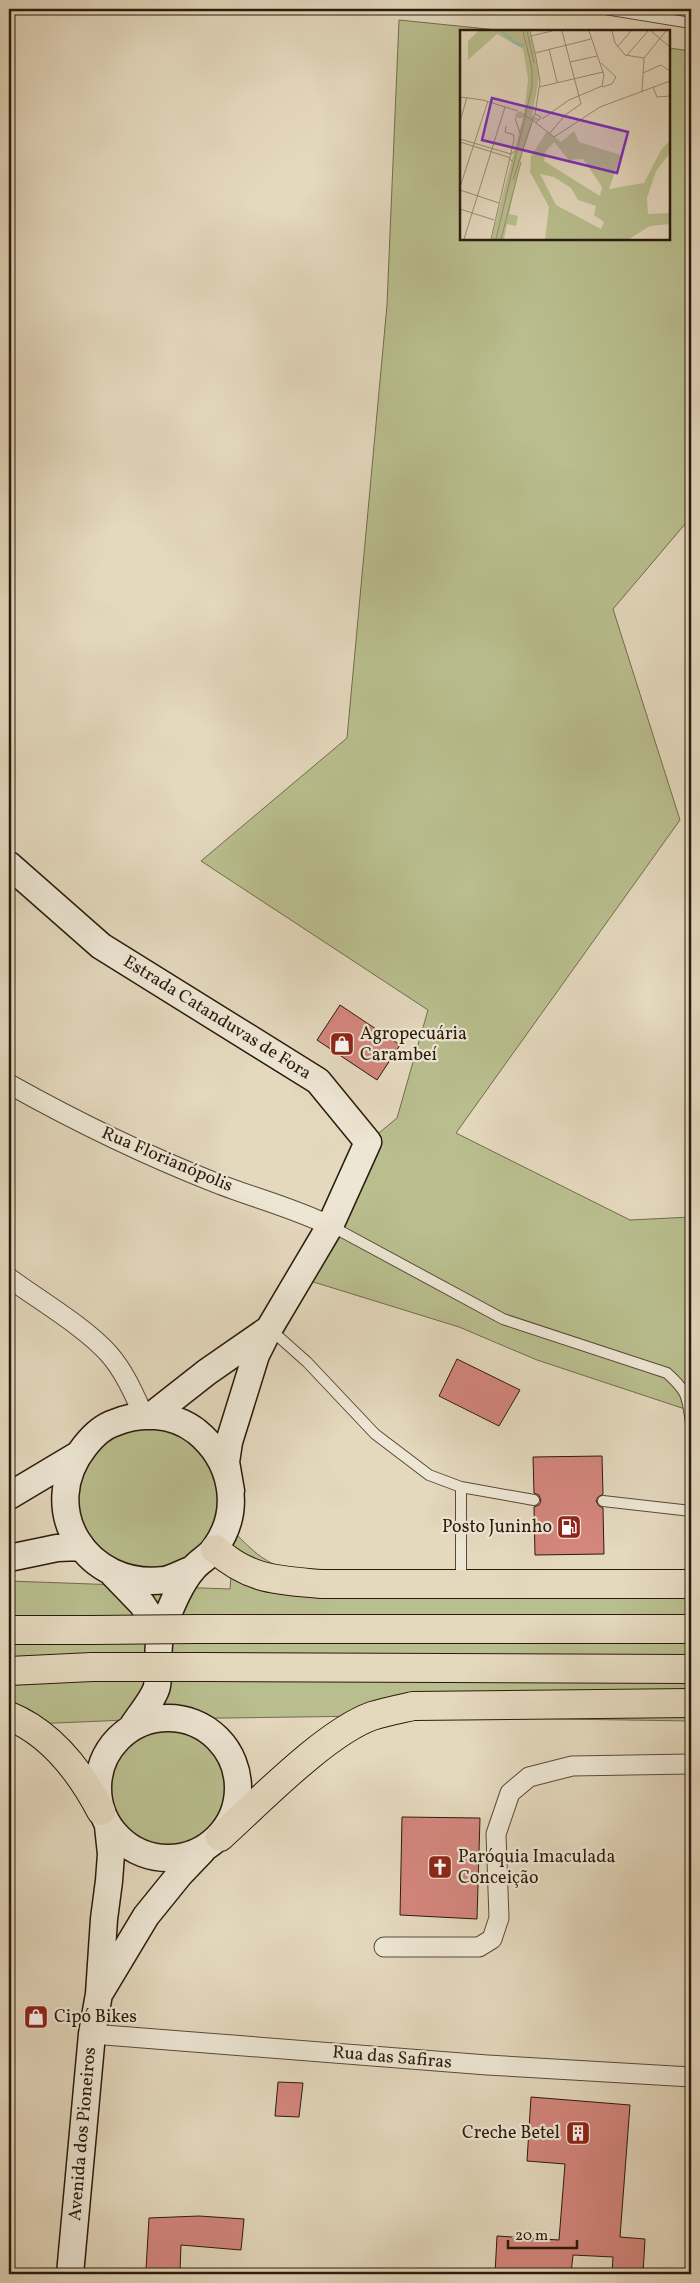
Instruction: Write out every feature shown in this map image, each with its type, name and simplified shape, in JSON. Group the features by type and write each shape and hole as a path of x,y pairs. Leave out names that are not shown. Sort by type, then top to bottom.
{"highway":[{"path":"215,1549 228,1561 246,1572 274,1580 321,1584 691,1584"},
{"path":"9,1630 691,1629"},
{"path":"9,1671 92,1667 691,1669"},
{"path":"211,1844 306,1760 339,1734 371,1716 413,1706 691,1702"},
{"path":"9,1716 42,1735 63,1754 90,1790 104,1818"}],"main road":[{"name":"Estrada Catanduvas de Fora","path":"9,864 101,946 318,1081 368,1142 330,1226 269,1329 256,1355 229,1442 226,1462 231,1491"},
{"path":"147,1415 269,1329"},
{"path":"9,1496 76,1456 92,1437 112,1423 147,1415 163,1416 188,1426 209,1442 224,1465 231,1491 230,1511 225,1531 215,1549 193,1569 173,1603 160,1632 157,1688 132,1727"},
{"path":"76,1456 68,1478 65,1502 70,1526 81,1547 142,1604 160,1632"},
{"path":"9,1558 57,1548 81,1547"},
{"path":"112,1574 139,1581 167,1580 193,1569"},
{"path":"100,1994 146,1916 180,1874 211,1844 232,1818 238,1795 238,1780 231,1756 210,1731 157,1688"},
{"path":"100,1994 104,1919 111,1854 97,1786 102,1761 116,1740 132,1727 150,1719 182,1718 210,1731"},
{"path":"104,1818 128,1846 157,1859 186,1857 211,1844"},
{"name":"Avenida dos Pioneiros","path":"70,2274 92,2034 100,1994"}],"street":[{"name":"Rua Florianópolis","path":"9,1084 64,1115 215,1183 311,1216 330,1226"},
{"path":"9,1278 87,1334 109,1354 127,1380 147,1415"},
{"path":"384,1947 479,1947 492,1939 499,1918 496,1834 510,1793 529,1776 572,1766 691,1764"},
{"name":"Rua das Safiras","path":"92,2034 487,2065 691,2077"}],"lane":[{"path":"605,9 691,24"},
{"path":"330,1226 503,1319 667,1373 682,1387 688,1397 691,1423"},
{"path":"269,1329 306,1362 374,1434 429,1475 461,1487 534,1500"},
{"path":"461,1487 461,1583"},
{"path":"603,1501 691,1511"}],"green space":[{"path":"399,20 497,30 460,30 460,240 670,240 670,48 691,51 691,517 613,609 680,820 456,1133 630,1220 691,1217 691,1411 537,1360 459,1327 307,1280 368,1142 397,1118 428,1010 201,861 347,738 387,305"},
{"path":"127,1422 191,1431 231,1491 192,1566 126,1576 85,1545 70,1482 79,1457"},
{"path":"234,1532 248,1546 268,1561 294,1571 691,1584 691,1721 371,1716 150,1719 9,1725 9,1581 230,1589"},
{"path":"168,1722 181,1723 193,1727 215,1741 229,1763 233,1775 233,1801 229,1813 215,1835 193,1849 181,1853 168,1854 155,1853 143,1849 121,1835 107,1813 103,1801 102,1788 103,1775 107,1763 121,1741 143,1727 155,1723"}],"building":[{"path":"340,1005 400,1045 377,1080 317,1040"},
{"path":"457,1359 520,1390 499,1426 439,1396"},
{"name":"Posto Juninho","path":"602,1456 603,1494 596,1501 603,1508 604,1554 535,1555 534,1507 539,1505 541,1501 539,1495 534,1493 533,1457"},
{"name":"Paróquia Imaculada Conceição","path":"402,1817 480,1818 477,1919 400,1915"},
{"path":"278,2082 303,2083 299,2117 275,2116"},
{"name":"Creche Betel","path":"531,2097 630,2105 620,2237 645,2239 643,2274 612,2274 613,2257 573,2255 571,2274 495,2274 497,2236 559,2240 565,2164 527,2161"},
{"path":"199,2216 244,2219 241,2250 181,2245 180,2271 146,2269 149,2218"}],"place":[{"name":"Agropecuária Carambeí","path":"342,1044"},
{"name":"Posto Juninho","path":"569,1527"},
{"name":"Paróquia Imaculada Conceição","path":"440,1867"},
{"name":"Cipó Bikes","path":"36,2017"},
{"name":"Creche Betel","path":"578,2133"}]}
